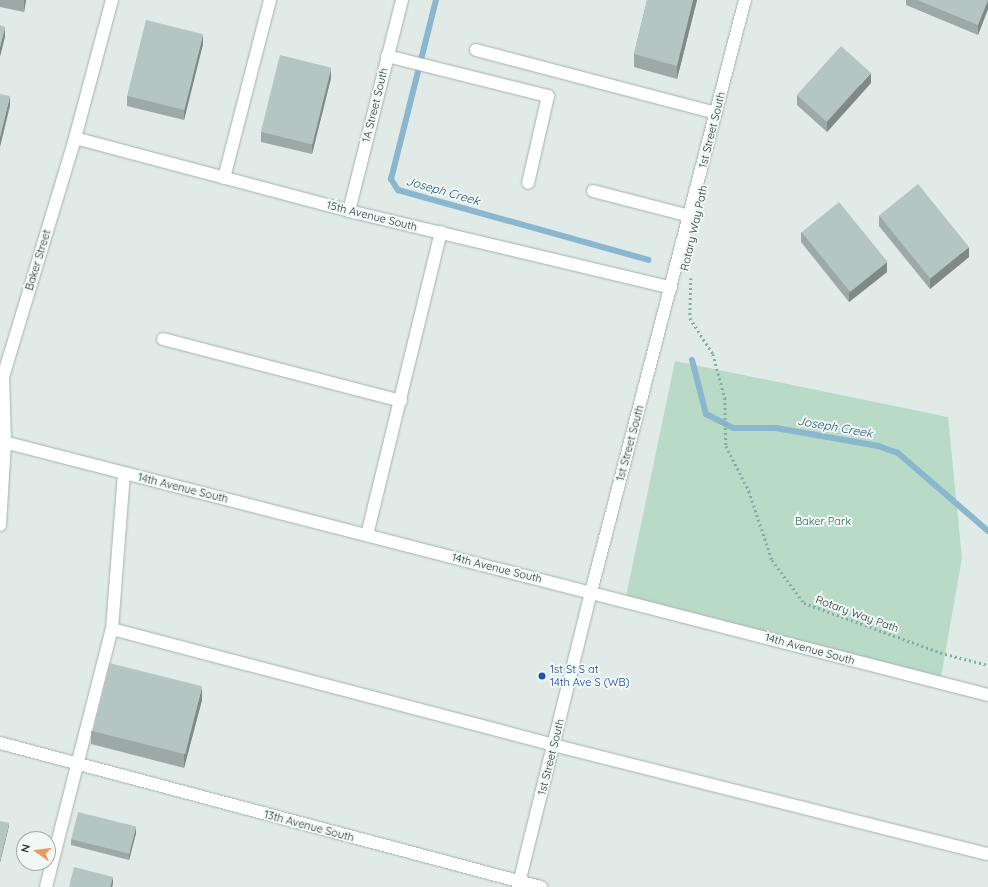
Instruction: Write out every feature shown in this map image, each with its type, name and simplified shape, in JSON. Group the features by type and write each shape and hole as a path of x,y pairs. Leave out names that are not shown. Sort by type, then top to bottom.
{"street":[{"name":"Baker Street","path":"0,525 3,377 75,138 112,0"},
{"path":"224,178 270,0"},
{"name":"1A Street South","path":"349,211 402,0"},
{"name":"1st Street South","path":"519,884 591,592 672,288 745,0"},
{"path":"476,50 716,113"},
{"path":"388,56 548,96 528,183"},
{"name":"15th Avenue South","path":"75,138 349,211 672,288"},
{"path":"593,191 690,216"},
{"path":"367,535 401,401 441,232"},
{"path":"163,339 401,401"},
{"name":"14th Avenue South","path":"2,442 988,695"},
{"path":"46,887 112,630 124,473"},
{"path":"112,630 554,745 988,854"},
{"name":"13th Avenue South","path":"0,743 519,884 541,887"}],"path":[{"name":"Rotary Way Path","path":"691,274 690,318 714,354 725,398 726,446 749,491 772,560 804,603 945,654 988,665"}],"green space":[{"name":"Baker Park","path":"675,361 948,417 962,558 941,677 624,606"}],"building":[{"path":"647,0 693,0 677,66 634,54"},
{"path":"917,0 988,0 978,25"},
{"path":"146,20 203,34 184,110 127,96"},
{"path":"0,25 5,27 0,47"},
{"path":"841,46 871,73 827,122 797,95"},
{"path":"280,55 331,68 312,144 261,132"},
{"path":"0,94 10,96 0,137"},
{"path":"918,184 969,247 930,278 879,215"},
{"path":"839,202 887,262 850,292 802,232"},
{"path":"109,663 202,686 185,754 92,731"},
{"path":"78,812 136,827 129,854 71,839"},
{"path":"0,821 9,823 0,860"},
{"path":"74,867 113,877 110,887 69,887"}],"waterway":[{"name":"Joseph Creek","path":"436,0 391,179 398,190 648,260"},
{"name":"Joseph Creek","path":"692,360 706,414 734,428 776,428 878,446 898,453 988,531"}],"place":[{"name":"1st St S at 14th Ave S (WB)","path":"542,676"}]}
